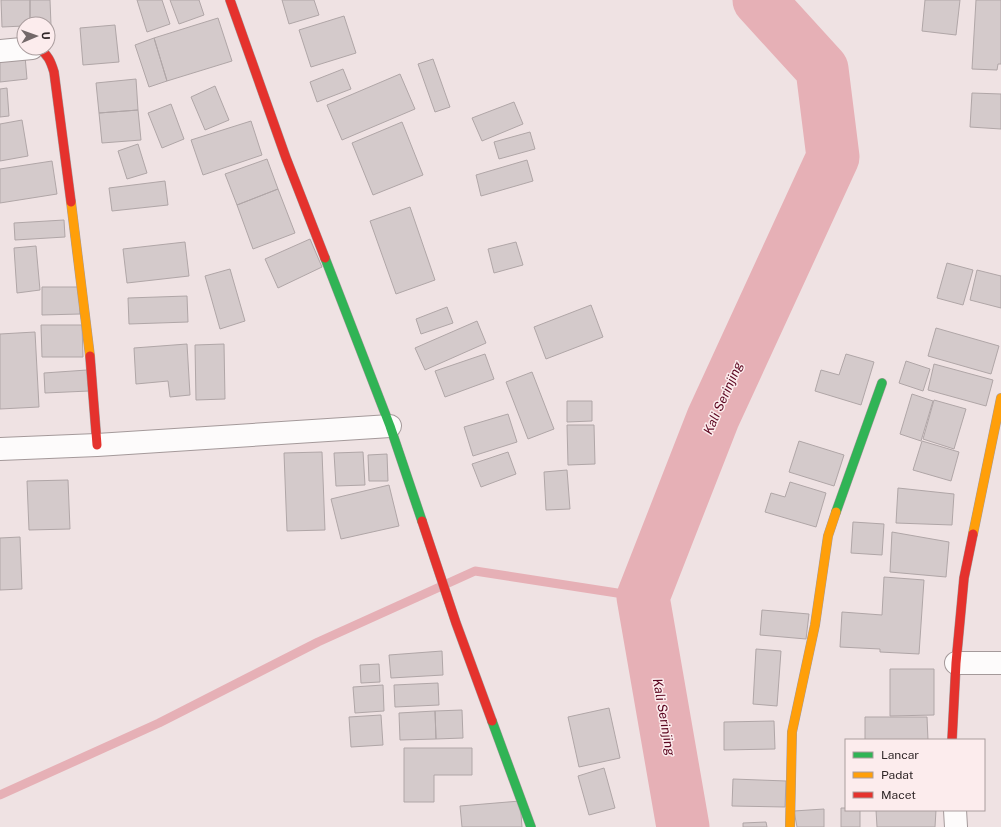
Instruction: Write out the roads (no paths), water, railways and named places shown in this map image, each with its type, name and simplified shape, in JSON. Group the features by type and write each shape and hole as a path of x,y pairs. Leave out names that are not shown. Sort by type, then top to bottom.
{"street":[{"path":"230,0 286,158 390,426 422,517 456,623 531,827"},
{"path":"0,51 16,50"},
{"path":"48,56 51,60 54,72 89,346 97,445"},
{"path":"790,827 792,732 815,625 828,536 882,383"},
{"path":"952,739 956,664 964,578 1001,398"},
{"path":"0,448 97,445 390,426"},
{"path":"956,664 1001,663"},
{"path":"955,811 956,827"}],"waterway":[{"name":"Kali Serinjing","path":"683,827 643,597 713,418 833,157 822,69 759,0"},
{"path":"0,795 159,723 318,642 475,571 643,597"}]}
